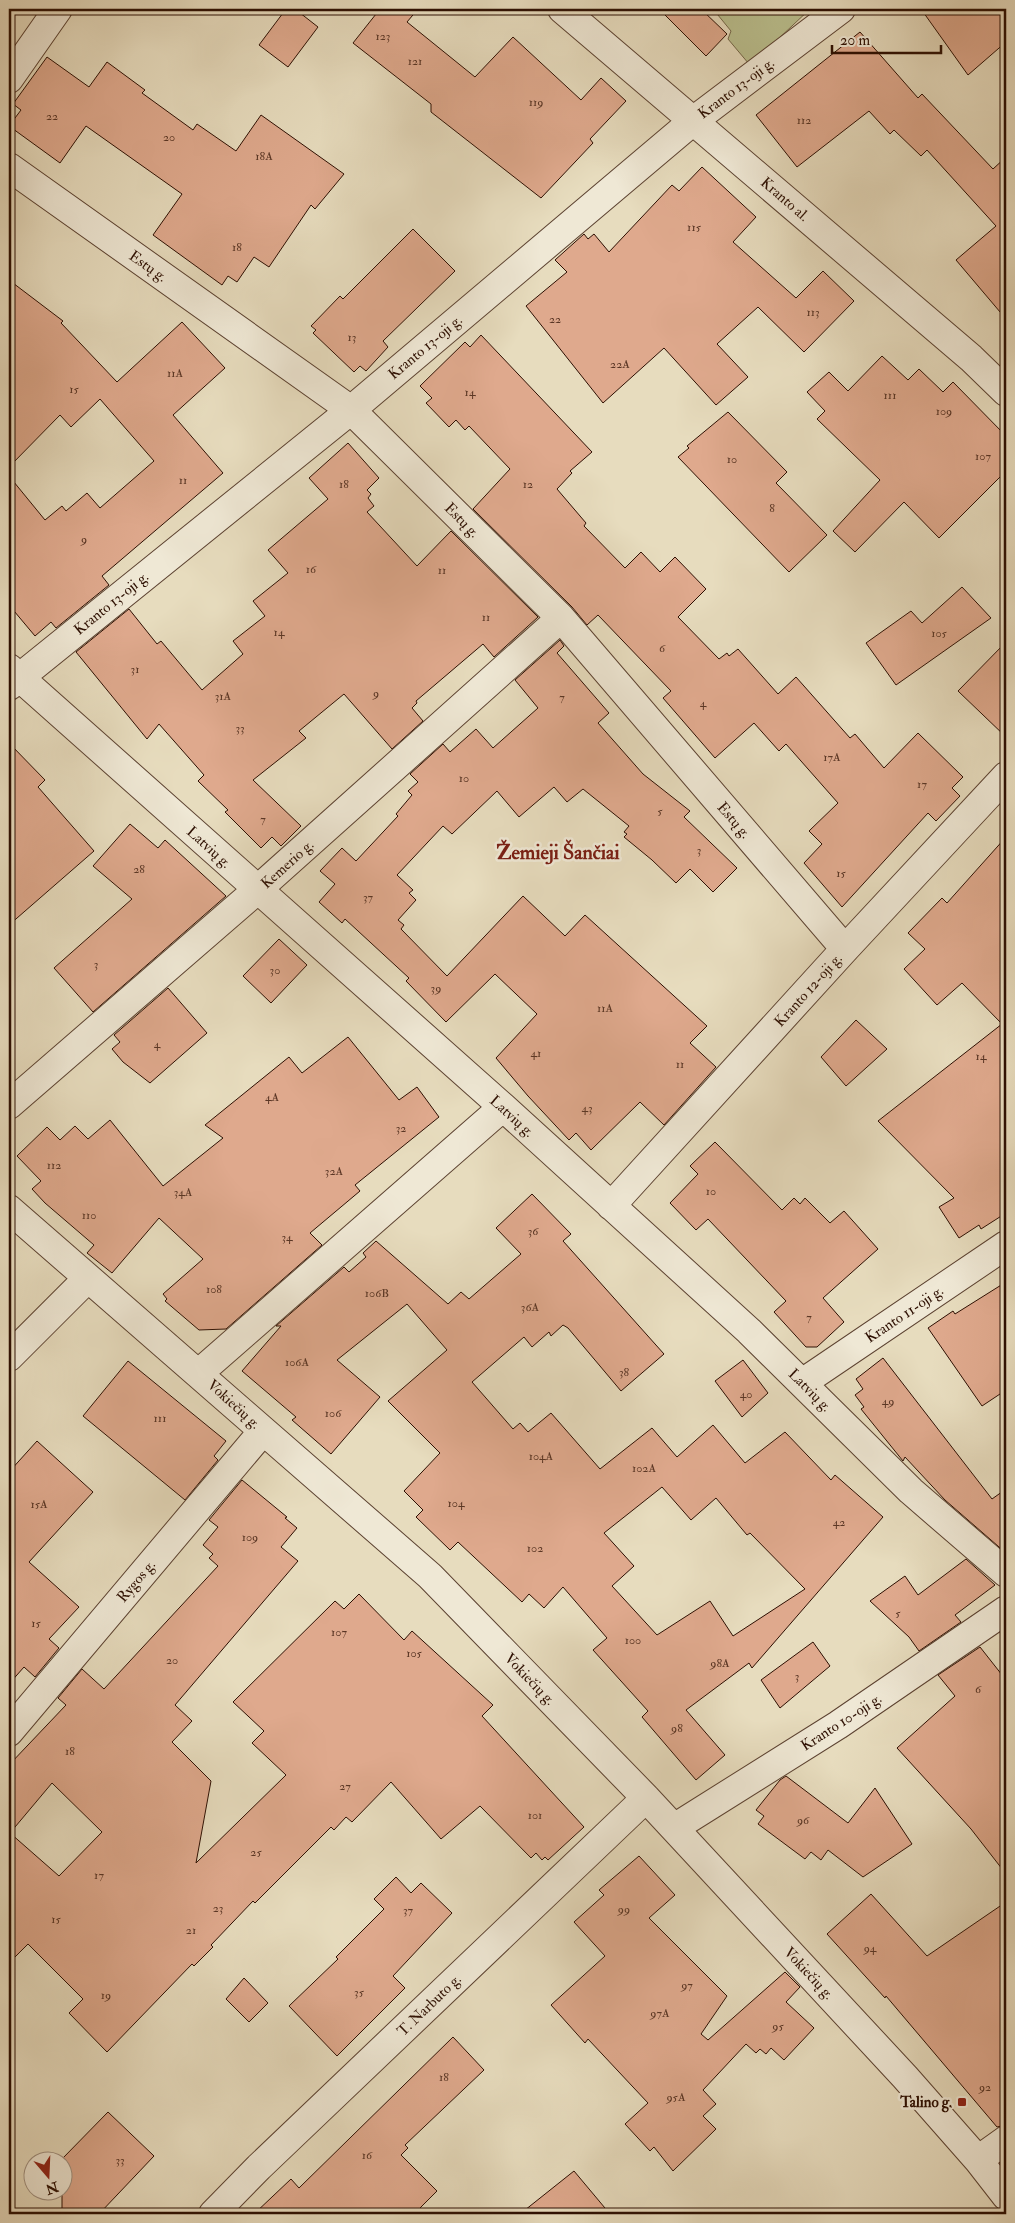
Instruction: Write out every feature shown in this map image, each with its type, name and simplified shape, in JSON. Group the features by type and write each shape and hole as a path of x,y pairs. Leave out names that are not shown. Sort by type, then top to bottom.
{"street":[{"path":"9,80 58,9"},
{"name":"Kranto al.","path":"562,9 971,358 1006,392"},
{"name":"Kranto 13-oji g.","path":"12,677 351,410 694,121 841,9"},
{"name":"Estų g.","path":"9,166 351,410 561,618 845,949"},
{"name":"Kemerio g.","path":"9,1105 257,890 561,618"},
{"name":"Latvių g.","path":"12,677 503,1107 748,1331 911,1491 1006,1573"},
{"name":"Kranto 12-oji g.","path":"612,1206 845,949 1006,776"},
{"path":"199,1373 503,1107"},
{"name":"Vokiečių g.","path":"9,1209 430,1576 674,1828 905,2077 978,2160 1006,2196"},
{"name":"Kranto 11-oji g.","path":"802,1383 1006,1245"},
{"path":"9,1357 88,1278"},
{"name":"Rygos g.","path":"9,1732 263,1430"},
{"name":"Kranto 10-oji g.","path":"674,1828 838,1725 1006,1610"},
{"name":"T. Narbuto g.","path":"213,2214 646,1798"},
{"path":"978,2160 1006,2140"}],"green space":[{"path":"713,9 810,9 758,58 749,64 728,39 731,31"}],"building":[{"path":"286,9 295,9 318,27 288,67 259,45"},
{"path":"380,9 418,9 407,22 475,77 513,37 581,100 601,78 626,101 590,139 593,143 541,198 431,112 431,104 353,43"},
{"path":"659,9 701,9 727,34 706,56"},
{"path":"921,9 1006,9 1006,42 968,75"},
{"path":"860,32 918,98 922,94 993,169 1006,157 1006,319 956,260 996,226 927,150 921,156 894,130 890,134 869,111 797,167 756,115"},
{"path":"47,57 89,87 107,62 145,90 142,93 193,130 197,124 236,151 261,115 344,174 315,209 311,205 269,267 254,257 237,282 228,276 222,285 153,235 182,194 86,126 60,163 9,126 21,110 13,104"},
{"path":"702,167 756,217 733,242 796,298 823,271 854,301 804,352 758,307 717,344 748,377 716,405 664,348 603,403 526,306 567,272 555,260 584,234 588,239 594,234 609,252 672,185 679,191"},
{"path":"413,229 455,271 383,341 388,347 366,371 360,366 354,372 313,333 316,330 311,326 340,296 343,299"},
{"path":"9,280 63,321 61,323 117,382 182,322 225,368 173,415 223,473 102,576 109,585 56,628 51,622 35,636 9,605 9,476 45,520 62,506 66,511 87,493 100,508 154,461 100,399 71,427 60,415 9,467"},
{"path":"481,335 592,452 570,471 572,473 557,489 586,523 584,526 625,568 641,552 660,572 675,557 706,589 678,617 719,659 727,653 729,656 738,649 778,694 796,677 850,738 855,734 884,768 918,733 963,777 952,788 960,796 936,821 928,813 842,907 804,863 822,844 809,831 838,803 786,744 779,751 754,723 715,758 663,698 671,691 598,615 587,625 572,607 473,509 510,469 469,426 465,430 456,420 449,427 426,403 432,398 420,386 465,342 470,347"},
{"path":"882,356 908,380 919,369 943,392 953,382 1006,436 1006,471 939,538 904,502 855,552 833,531 880,480 817,419 825,411 807,392 829,372 848,391"},
{"path":"728,412 787,472 776,483 827,535 789,572 678,457 689,448 687,446"},
{"path":"348,443 379,478 367,490 371,494 368,498 374,506 367,512 417,566 451,531 538,617 494,657 483,644 416,701 417,703 412,708 423,721 392,749 344,694 299,731 306,738 253,780 301,826 281,846 272,837 261,848 225,812 228,810 198,781 204,775 159,724 147,739 76,652 129,609 157,644 161,641 202,690 243,654 233,641 265,616 253,601 288,573 268,550 328,499 309,478"},
{"path":"962,587 991,618 896,685 866,643 911,611 922,623"},
{"path":"560,640 564,646 557,653 609,713 598,723 643,774 690,811 684,817 737,868 713,892 690,869 676,883 624,837 627,834 624,832 629,826 583,789 567,802 554,787 519,817 497,791 452,834 443,826 397,875 413,890 409,893 416,900 398,920 404,925 401,929 447,976 523,896 565,936 585,915 707,1026 690,1043 716,1067 664,1125 640,1102 591,1150 576,1133 569,1140 496,1058 537,1014 495,974 446,1022 406,981 409,978 345,919 342,923 319,902 335,884 320,871 342,848 356,861 398,816 396,814 412,795 408,791 418,782 410,774 443,744 450,752 476,729 493,748 538,708 515,680"},
{"path":"1006,642 1006,737 958,691"},
{"path":"9,743 45,780 38,787 94,851 9,925"},
{"path":"130,824 158,848 165,840 226,896 93,1012 54,968 132,899 93,866"},
{"path":"1006,837 1006,1213 981,1229 979,1225 959,1238 939,1207 954,1198 878,1121 1002,1024 962,983 937,1005 904,969 925,949 908,933 942,898 947,903"},
{"path":"279,939 307,965 271,1003 243,976"},
{"path":"168,988 207,1033 150,1083 123,1062 112,1049 120,1042 114,1035"},
{"path":"856,1020 887,1049 846,1086 821,1057"},
{"path":"348,1037 399,1100 417,1087 439,1117 355,1185 360,1191 310,1233 322,1245 226,1329 199,1330 165,1301 167,1299 163,1294 203,1259 159,1218 112,1273 87,1253 94,1245 45,1203 32,1189 41,1181 17,1156 47,1127 60,1140 75,1126 88,1139 110,1120 163,1186 223,1138 205,1125 289,1057 302,1073"},
{"path":"715,1142 782,1210 794,1198 800,1204 805,1198 830,1223 844,1211 878,1249 823,1298 844,1322 817,1347 806,1347 774,1312 786,1301 708,1219 696,1230 670,1203 698,1174 690,1166"},
{"path":"532,1194 571,1234 563,1241 664,1354 621,1391 568,1328 563,1325 551,1336 549,1332 532,1347 524,1337 472,1382 513,1429 520,1423 528,1432 551,1413 600,1469 652,1428 677,1457 713,1425 745,1463 785,1432 831,1480 835,1475 883,1517 752,1668 749,1663 686,1710 725,1755 696,1780 642,1717 648,1711 593,1650 607,1638 563,1587 544,1608 529,1594 522,1602 458,1542 450,1550 416,1517 423,1510 404,1491 440,1453 388,1401 447,1350 407,1304 337,1360 380,1397 331,1454 292,1420 296,1417 242,1371 281,1326 276,1326 344,1267 349,1272 366,1257 363,1253 376,1241 448,1304 461,1292 469,1299 521,1254 496,1228","holes":["662,1487 691,1520 716,1498 747,1535 750,1533 805,1589 733,1636 710,1601 657,1635 612,1586 634,1566 604,1533"]},
{"path":"1006,1282 1006,1390 982,1406 928,1328 953,1311 955,1314"},
{"path":"883,1358 992,1499 1006,1489 1006,1553 945,1500 905,1457 903,1461 861,1409 864,1407 855,1395 863,1389 856,1379"},
{"path":"743,1360 768,1393 742,1417 715,1381"},
{"path":"128,1361 226,1441 214,1456 218,1460 185,1500 83,1416"},
{"path":"37,1441 93,1492 29,1562 79,1607 49,1639 59,1648 35,1677 24,1667 9,1684 9,1472"},
{"path":"242,1480 287,1517 285,1518 297,1528 281,1547 298,1561 175,1705 192,1721 172,1742 211,1781 196,1863 286,1775 252,1743 264,1731 233,1702 335,1601 344,1609 359,1594 404,1640 412,1631 493,1705 482,1716 584,1827 548,1860 545,1857 542,1860 536,1853 531,1858 480,1806 441,1839 391,1782 352,1822 346,1817 334,1830 331,1827 255,1903 253,1901 211,1945 213,1947 194,1966 192,1964 107,2052 69,2013 83,1999 28,1944 9,1963 9,1765 66,1705 58,1698 82,1669 104,1689 218,1566 209,1558 213,1554 203,1545 218,1527 209,1520","holes":["52,1783 102,1832 59,1876 10,1833"]},
{"path":"966,1559 995,1585 955,1615 961,1622 919,1651 909,1637 870,1601 905,1576 918,1595"},
{"path":"813,1642 830,1666 780,1708 761,1680"},
{"path":"980,1647 1006,1680 1006,1874 971,1829 897,1748 955,1696 938,1675"},
{"path":"786,1776 848,1823 875,1788 912,1844 863,1877 828,1850 821,1860 811,1852 805,1859 758,1824 764,1816 756,1810 780,1780"},
{"path":"639,1856 675,1895 649,1918 727,1996 701,2034 708,2040 785,1972 800,1987 786,2002 814,2028 784,2060 771,2048 766,2054 760,2049 756,2053 746,2044 703,2090 716,2104 703,2116 716,2129 673,2171 654,2147 650,2151 625,2124 648,2103 588,2039 585,2043 551,2005 605,1956 574,1922 604,1895 599,1890"},
{"path":"396,1877 411,1893 421,1883 452,1913 393,1976 405,1988 337,2056 289,2006 338,1959 336,1957 384,1909 374,1899"},
{"path":"871,1894 927,1956 1006,1902 1006,2125 997,2127 886,1996 885,1998 827,1934"},
{"path":"244,1978 268,2003 249,2022 226,1999"},
{"path":"453,2037 484,2070 405,2145 408,2148 401,2155 437,2191 414,2214 254,2214 291,2179 299,2188"},
{"path":"108,2112 154,2156 99,2214 62,2214 62,2200 72,2200 71,2150"},
{"path":"574,2171 610,2214 520,2214"}],"place":[{"name":"Talino g.","path":"962,2102"}],"district":[{"name":"Žemieji Šančiai","path":"558,852"}]}
